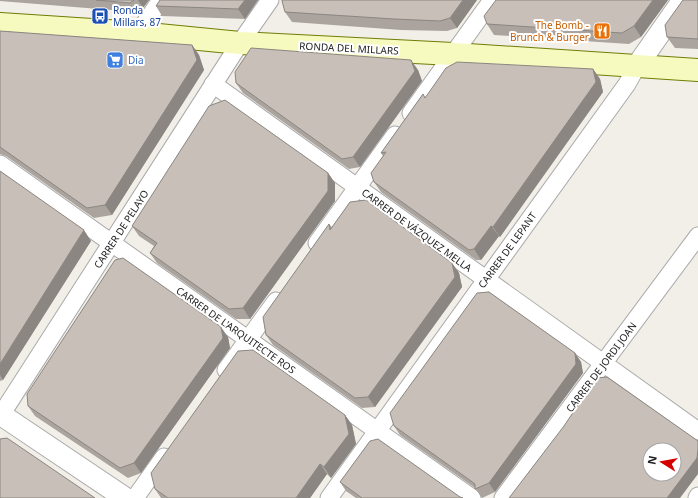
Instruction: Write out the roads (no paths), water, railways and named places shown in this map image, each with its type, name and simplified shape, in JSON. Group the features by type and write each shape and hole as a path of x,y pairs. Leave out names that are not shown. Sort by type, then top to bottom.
{"main road":[{"name":"RONDA DEL MILLARS","path":"0,24 138,33 240,43 453,54 698,70"}],"street":[{"path":"138,33 161,0"},
{"name":"CARRER DE PELAYO","path":"2,420 112,242 240,43 270,0"},
{"path":"310,254 492,0"},
{"name":"CARRER DE LEPANT","path":"329,498 626,84 684,0"},
{"name":"CARRER DE VÁZQUEZ MELLA","path":"214,84 698,431"},
{"name":"CARRER DE L'ARQUITECTE ROS","path":"0,164 472,498"},
{"name":"CARRER DE JORDI JOAN","path":"503,498 698,236"},
{"path":"217,383 287,286"},
{"path":"2,420 125,498"},
{"path":"135,498 173,445"}],"place":[{"name":"Ronda Millars, 87","path":"100,16"},
{"name":"The Bomb - Brunch & Burger","path":"602,31"},
{"name":"Dia","path":"115,60"}]}
